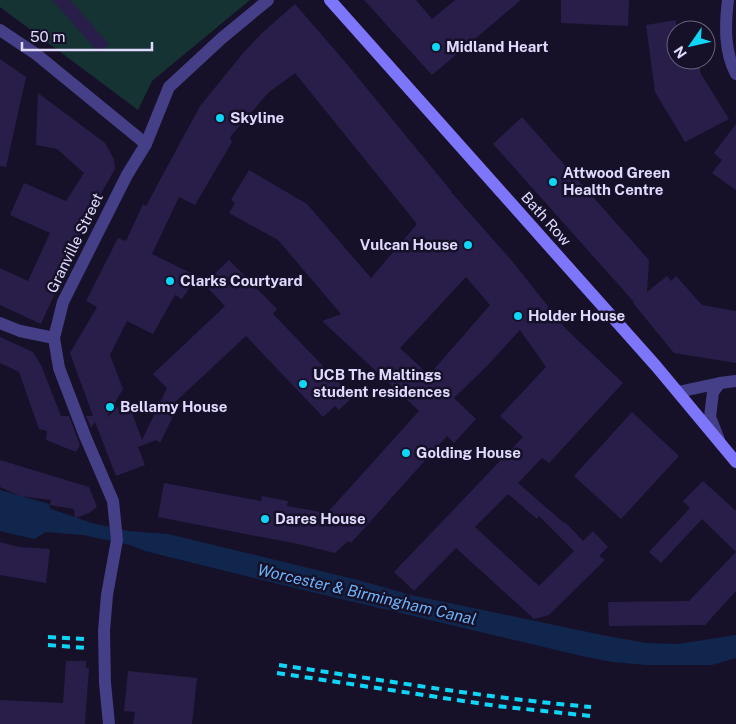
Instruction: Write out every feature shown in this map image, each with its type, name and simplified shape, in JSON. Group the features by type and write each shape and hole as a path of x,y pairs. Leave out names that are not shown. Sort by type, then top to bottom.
{"main road":[{"name":"Bath Row","path":"330,0 678,392 736,462"}],"street":[{"name":"Granville Street","path":"110,724 104,631 107,595 116,540 113,501 59,368 54,338 63,302 127,175 146,144 169,87 222,38 268,0"},
{"path":"728,0 726,45 736,74"},
{"path":"0,30 36,54 146,144"},
{"path":"0,323 20,331 54,338"},
{"path":"678,392 736,381"},
{"path":"719,442 710,417 714,392 720,383"}],"green space":[{"path":"0,0 250,0 152,81 138,110 0,7"}],"water":[{"name":"Worcester & Birmingham Canal","path":"0,490 49,504 51,509 92,523 128,531 168,534 362,581 411,595 602,635 646,643 678,644 736,635 736,658 712,665 646,665 612,662 299,589 145,551 130,545 83,535 46,532 34,539 0,531"}],"building":[{"path":"52,0 70,0 109,44 99,53"},
{"name":"Midland Heart","path":"364,0 416,0 432,19 455,0 521,0 432,75"},
{"path":"561,0 629,0 628,26 561,23"},
{"path":"295,4 346,63 451,192 512,261 566,329 623,383 549,463 542,458 518,483 565,522 583,541 593,531 608,547 599,556 605,560 549,615 534,619 456,548 414,591 394,572 523,437 500,416 546,367 520,330 454,398 476,419 454,443 447,436 351,543 348,541 335,553 158,517 164,483 261,501 262,496 288,501 287,506 327,513 419,411 322,321 341,314 278,240 229,213 235,203 231,200 249,170 307,204 371,278 417,224 295,73 268,93 230,137 232,142 195,205 179,197 152,254 197,276 182,299 175,295 153,334 127,321 110,355 123,389 106,418 127,399 142,440 167,388 153,374 225,306 204,284 229,260 277,309 273,314 353,397 339,410 335,406 323,417 246,336 172,405 177,408 160,443 156,440 138,447 145,465 116,476 95,422 91,428 86,416 93,416 70,353 97,307 86,301 118,238 126,241 143,204 146,206 200,106 262,33","holes":["466,277 490,305 429,375 400,348","508,494 537,519 539,516 574,551 539,586 475,527"]},
{"path":"666,22 666,70 700,70 729,119 685,142 655,92 646,25"},
{"path":"0,59 26,77 6,167 0,166"},
{"path":"38,93 105,143 114,159 115,169 98,197 41,324 0,305 0,268 28,281 50,233 10,215 24,183 66,201 84,173 57,149 36,145"},
{"path":"522,117 649,260 647,292 667,276 671,281 676,276 702,305 736,311 736,363 674,353 634,302 493,144"},
{"path":"736,124 736,190 712,173 722,160 714,153"},
{"path":"0,337 33,352 41,365 61,416 69,416 80,445 76,452 46,440 47,431 39,429 19,372 0,363"},
{"path":"632,412 679,456 621,519 574,476"},
{"path":"0,460 89,487 97,507 89,513 75,518 74,509 50,505 51,500 20,496 0,487"},
{"path":"703,481 736,511 736,552 702,519 661,563 649,552 690,508 683,501"},
{"path":"0,542 19,547 50,549 46,583 0,575"},
{"path":"736,552 736,591 705,625 609,626 608,602 689,601"},
{"path":"66,661 86,661 86,668 89,668 85,724 0,724 0,700 63,703"},
{"path":"128,671 197,678 192,724 133,724 135,712 124,711"}],"railway":[{"path":"48,637 85,639"},
{"path":"48,645 86,648"},
{"path":"279,665 474,694 591,707"},
{"path":"277,673 497,706 591,716"}],"place":[{"name":"Midland Heart","path":"436,47"},
{"name":"Skyline","path":"220,118"},
{"name":"Attwood Green Health Centre","path":"553,182"},
{"name":"Vulcan House","path":"468,245"},
{"name":"Clarks Courtyard","path":"170,281"},
{"name":"Holder House","path":"518,316"},
{"name":"UCB The Maltings student residences","path":"303,384"},
{"name":"Bellamy House","path":"110,407"},
{"name":"Golding House","path":"406,453"},
{"name":"Dares House","path":"265,519"}]}
